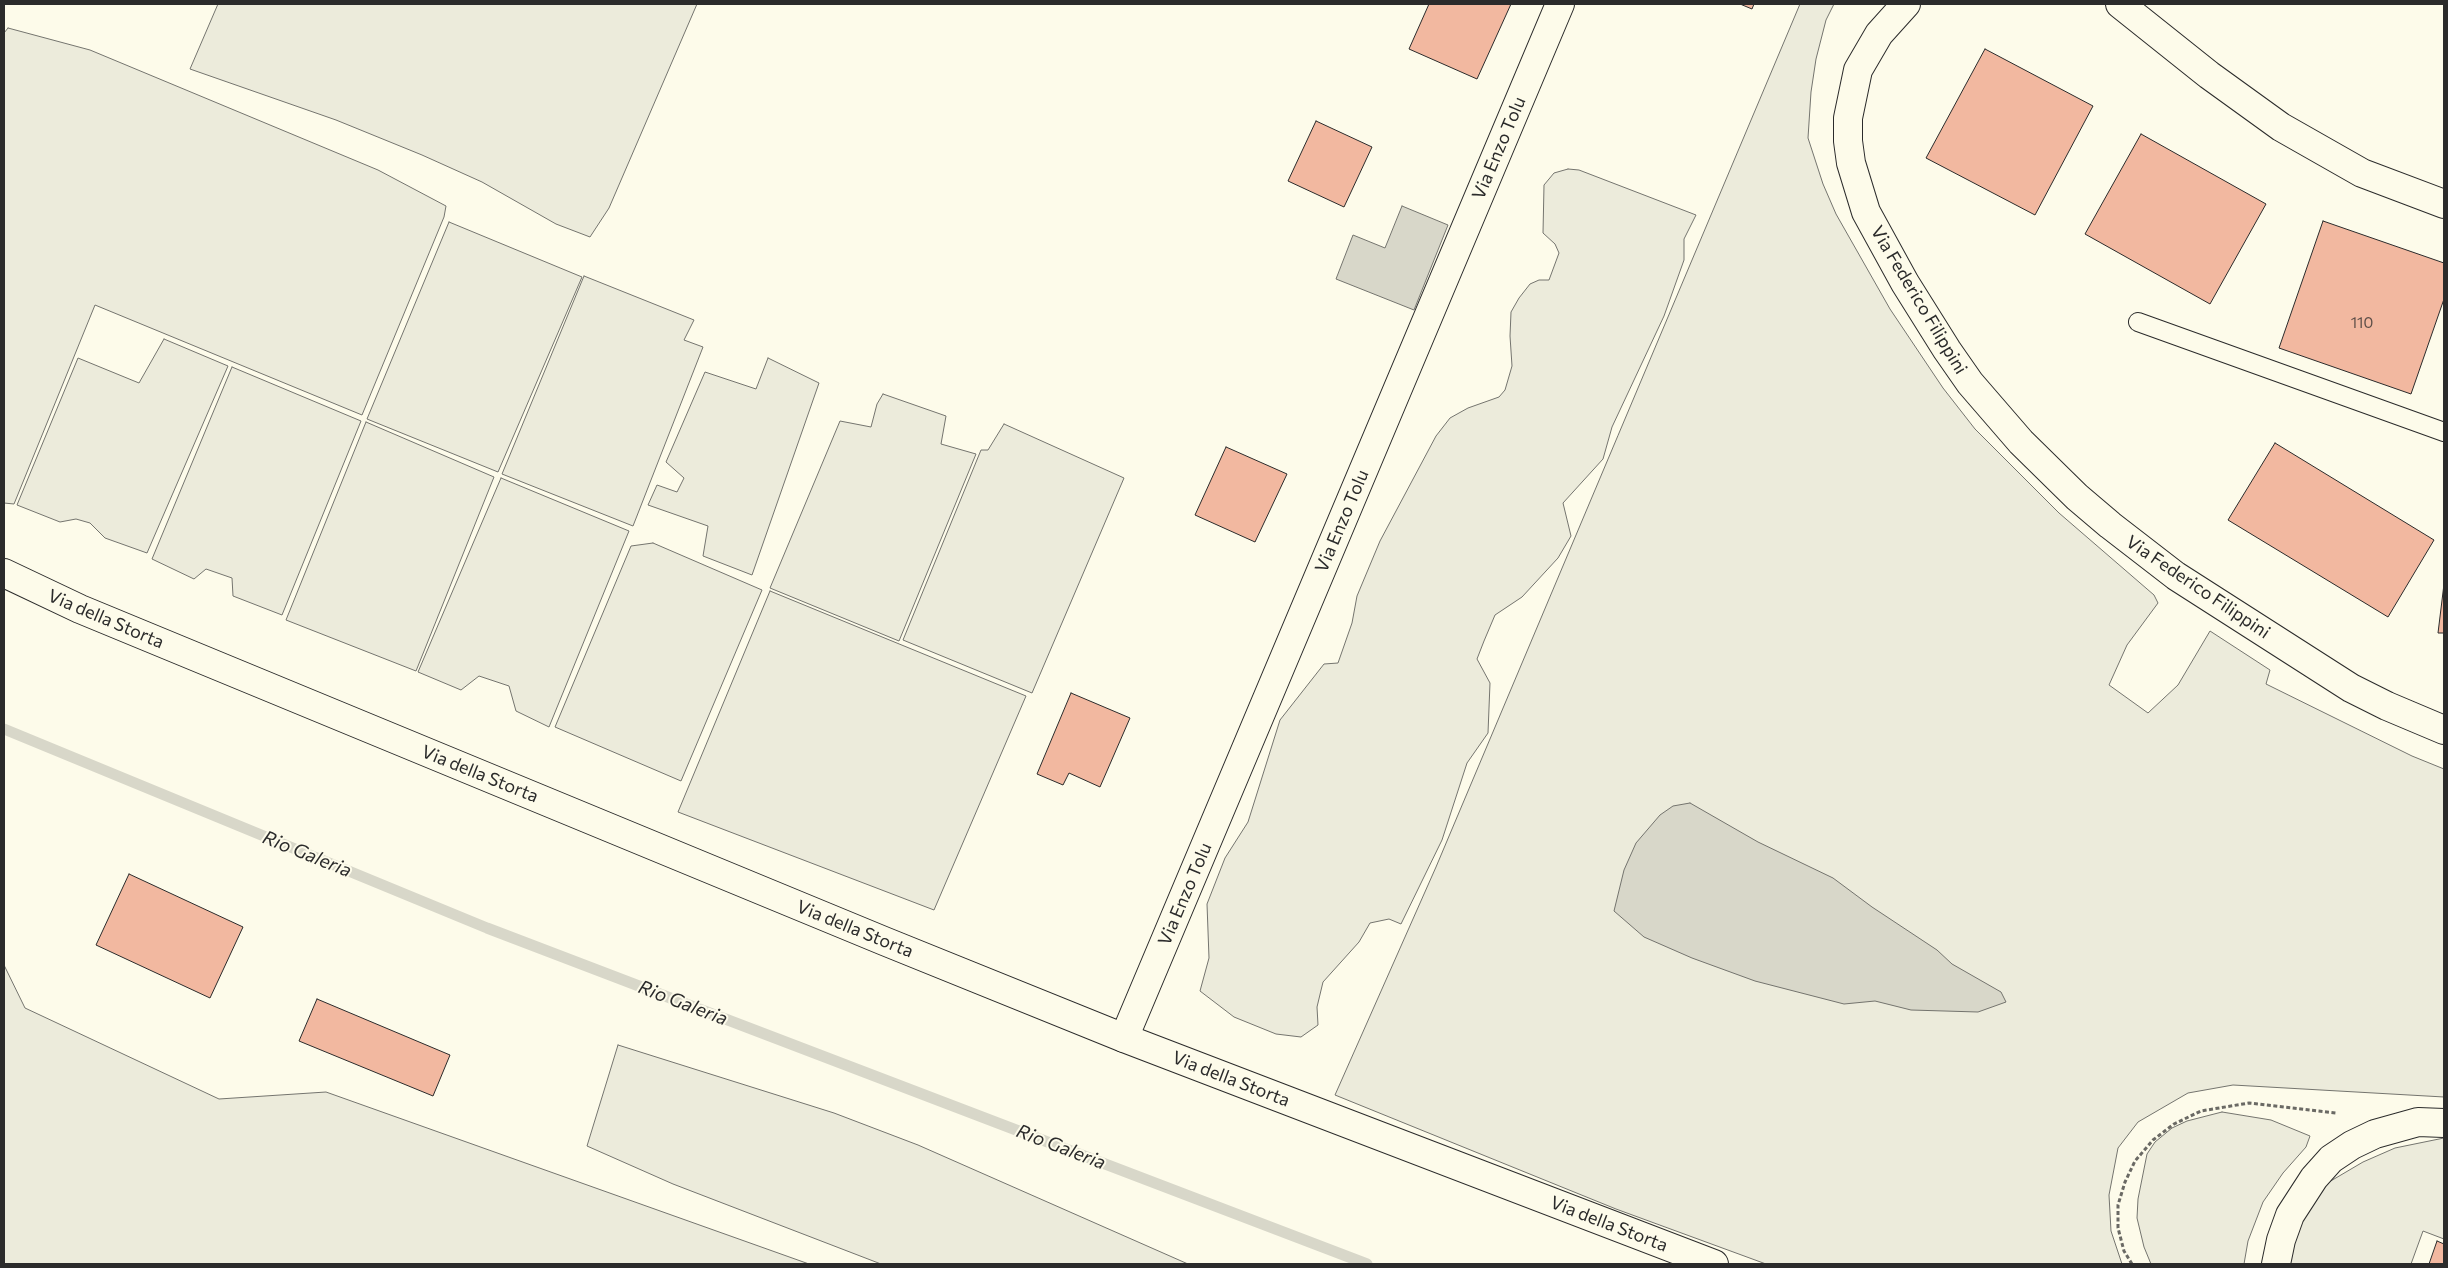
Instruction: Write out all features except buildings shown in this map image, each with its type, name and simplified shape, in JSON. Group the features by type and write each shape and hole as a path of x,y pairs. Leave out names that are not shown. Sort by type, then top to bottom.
{"street":[{"name":"Via Enzo Tolu","path":"1124,1038 1560,4"},
{"name":"Via Federico Filippini","path":"1906,4 1879,34 1858,70 1848,118 1848,142 1851,163 1866,212 1905,283 1970,383 2021,442 2077,497 2176,576 2351,688 2386,706 2444,730"},
{"path":"2120,4 2209,75 2281,127 2362,173 2444,204"},
{"name":"Via della Storta","path":"4,573 80,609 1124,1038 1714,1264"},
{"path":"2276,1264 2281,1240 2290,1215 2314,1178 2331,1159 2352,1145 2375,1134 2418,1122 2444,1123"}],"lane":[{"path":"2138,322 2444,432"}],"path":[{"path":"2132,1264 2124,1251 2118,1228 2118,1205 2125,1182 2135,1161 2153,1140 2174,1124 2202,1111 2249,1103 2343,1113"}],"shaded area":[{"path":"218,4 697,4 609,208 590,237 556,224 482,182 422,155 336,120 190,69"},
{"path":"1800,4 1834,4 1826,20 1816,59 1811,92 1808,138 1823,184 1836,214 1890,309 1943,388 1975,429 2059,513 2154,595 2158,603 2127,645 2109,685 2148,713 2178,685 2210,631 2270,670 2266,684 2412,756 2444,769 2444,1097 2233,1085 2188,1093 2138,1122 2118,1148 2109,1195 2111,1231 2122,1264 1766,1264 1616,1209 1335,1095 1436,867"},
{"path":"8,28 90,50 378,170 446,206 444,217 362,415 95,305 14,504 4,503 4,33"},
{"path":"1568,169 1579,170 1696,215 1684,239 1684,260 1664,316 1612,427 1603,459 1563,503 1571,536 1558,558 1522,597 1495,615 1477,659 1490,683 1488,733 1467,763 1442,840 1401,924 1389,919 1370,923 1359,942 1323,982 1317,1007 1318,1025 1301,1037 1276,1034 1234,1017 1200,991 1209,958 1207,904 1225,858 1248,822 1280,720 1324,664 1338,663 1352,623 1357,596 1380,541 1436,436 1450,418 1468,408 1499,397 1505,390 1512,366 1511,312 1530,284 1539,280 1549,280 1559,253 1555,244 1543,233 1544,185 1554,173"},
{"path":"1402,206 1448,225 1414,310 1336,279 1353,235 1385,248"},
{"path":"449,222 582,277 498,472 367,419"},
{"path":"584,276 694,320 684,340 703,347 633,526 502,474"},
{"path":"164,339 228,366 147,553 105,538 90,523 76,519 60,522 17,505 78,358 139,383"},
{"path":"768,358 819,383 752,575 703,556 708,526 648,505 657,485 677,492 684,478 666,462 705,372 756,389"},
{"path":"232,367 361,421 282,615 233,596 232,578 206,569 194,579 152,559"},
{"path":"883,394 946,416 941,444 976,454 899,641 770,588 840,421 871,427 877,404"},
{"path":"366,422 494,477 416,671 286,620"},
{"path":"1004,424 1124,478 1032,693 903,640 981,450 988,450"},
{"path":"501,478 629,531 549,727 516,711 509,686 479,676 461,690 418,672"},
{"path":"653,543 762,590 681,781 555,727 631,546"},
{"path":"770,591 1026,696 934,910 678,812"},
{"path":"1690,803 1758,842 1833,878 1872,907 1937,950 1952,964 2001,992 2006,1002 1978,1012 1911,1010 1875,1001 1844,1004 1755,981 1692,958 1644,937 1614,911 1624,870 1636,843 1660,815 1673,806"},
{"path":"4,965 25,1008 219,1099 326,1092 809,1264 4,1264"},
{"path":"618,1045 834,1113 918,1145 1188,1264 881,1264 673,1184 587,1146"},
{"path":"2222,1112 2271,1120 2310,1136 2306,1147 2283,1173 2263,1202 2248,1241 2244,1264 2151,1264 2144,1247 2137,1218 2138,1199 2147,1154 2155,1142 2172,1128 2187,1121"},
{"path":"2444,1138 2444,1239 2423,1231 2411,1264 2284,1264 2304,1208 2329,1182 2363,1162 2395,1148"}],"waterway":[{"name":"Rio Galeria","path":"4,729 487,928 1367,1264"}]}
